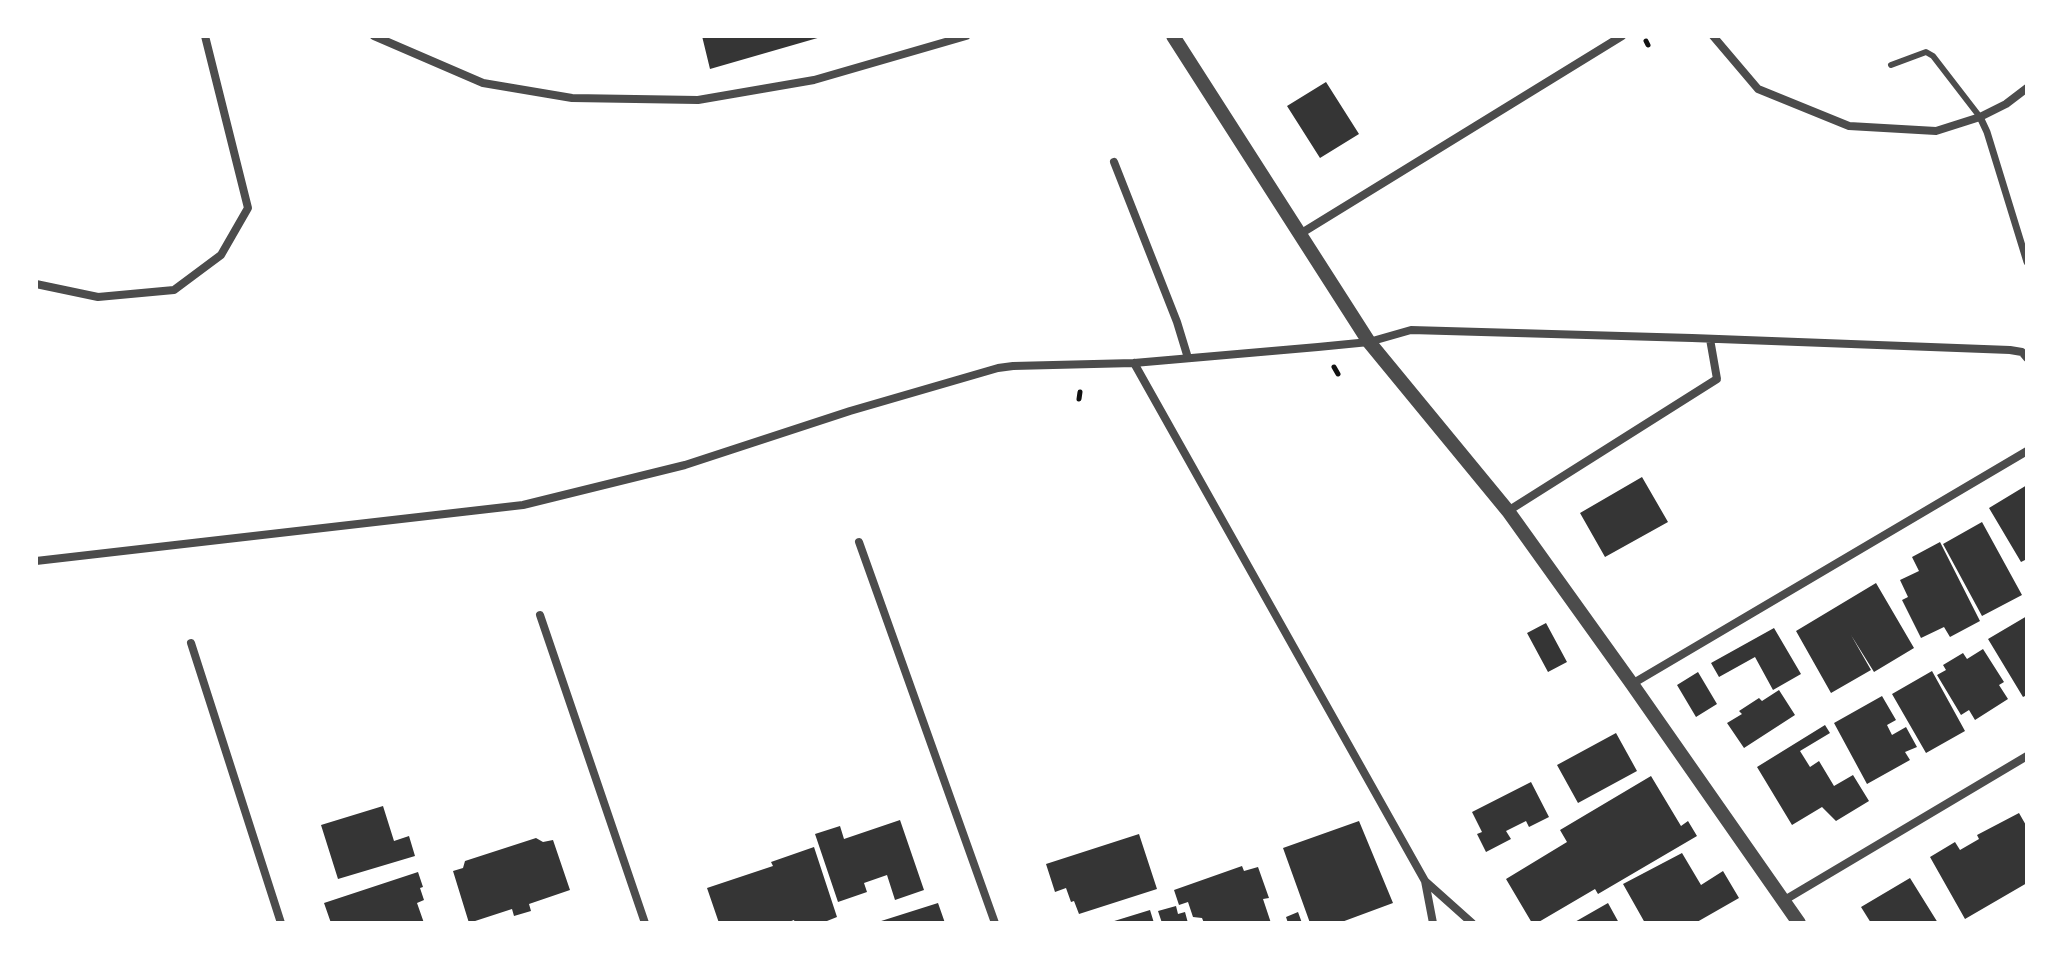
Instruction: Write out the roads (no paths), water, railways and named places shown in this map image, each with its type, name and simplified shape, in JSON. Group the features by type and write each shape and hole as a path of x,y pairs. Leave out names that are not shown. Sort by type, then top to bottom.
{"street":[{"path":"36,284 98,297 174,290 221,255 248,208 205,36"},
{"path":"374,36 483,83 572,98 698,100 814,80 966,36"},
{"path":"1173,36 1369,342 1508,511 1799,923"},
{"path":"1300,234 1622,36"},
{"path":"1713,36 1758,89 1849,126 1936,131 1980,117 2006,104 2027,88"},
{"path":"1980,117 2027,262"},
{"path":"1114,162 1177,322 1188,358"},
{"path":"36,561 523,505 685,465 850,411 998,368 1134,363 1369,342 1411,330 1710,339 2024,355"},
{"path":"1508,511 1717,379 1710,339"},
{"path":"1134,363 1425,881 1433,923"},
{"path":"1632,684 2027,451"},
{"path":"859,542 995,923"},
{"path":"540,615 645,923"},
{"path":"191,643 281,923"},
{"path":"1783,901 2027,756"},
{"path":"1425,881 1472,923"}],"lane":[{"path":"1891,65 1926,52 1933,56 1980,117"}]}
